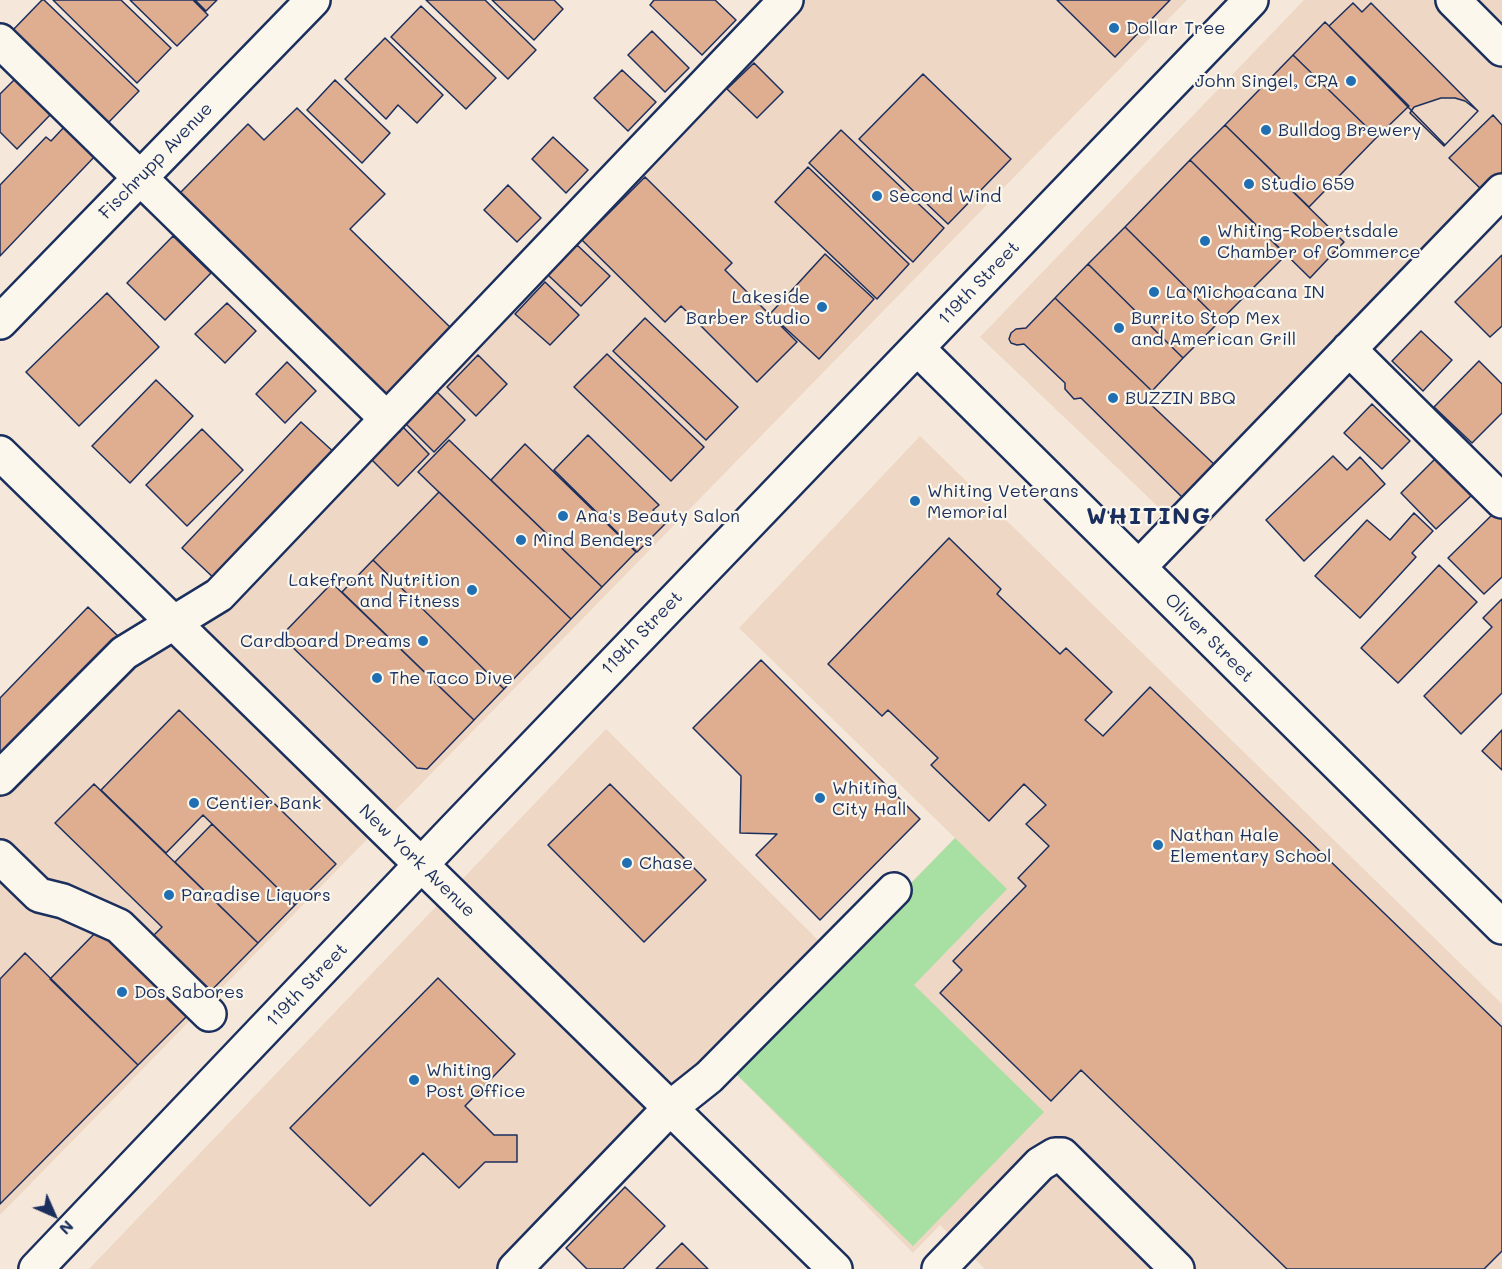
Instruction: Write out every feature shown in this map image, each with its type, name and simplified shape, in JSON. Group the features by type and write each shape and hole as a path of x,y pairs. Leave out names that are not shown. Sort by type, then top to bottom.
{"street":[{"name":"Fischrupp Avenue","path":"0,322 313,0"},
{"path":"0,778 124,653 219,595 786,0"},
{"name":"119th Street","path":"36,1269 1251,0"},
{"path":"1453,0 1502,49"},
{"path":"0,41 387,419"},
{"path":"1139,567 1502,191"},
{"name":"Oliver Street","path":"917,348 1502,927"},
{"path":"1349,350 1502,501"},
{"name":"New York Avenue","path":"0,453 834,1269"},
{"path":"0,856 39,895 63,901 119,926 209,1014"},
{"path":"515,1269 670,1108 709,1077 894,890"},
{"path":"939,1269 1040,1164 1054,1155 1062,1155 1177,1269"}],"shaded area":[{"path":"766,0 1187,0 0,1215 0,758 206,585"},
{"path":"1304,0 1502,0 1502,219 1193,540 980,337"},
{"path":"920,436 1502,1004 1502,1027 1150,687 1103,736 1085,720 1112,692 1066,648 1060,654 997,594 1001,588 949,538 828,664 882,716 888,710 938,758 1024,784 1046,805 1026,824 1049,846 1018,878 1026,886 953,961 962,970 940,993 1051,1100 1081,1070 1287,1269 985,1269 940,1225 913,1253 731,1069 532,1269 89,1269 606,729 836,958 955,838 739,628"},
{"path":"1502,1251 1502,1269 1484,1269"}],"green space":[{"path":"955,838 1007,889 914,985 1044,1112 913,1246 731,1069"}],"building":[{"path":"42,0 139,91 108,123 12,31"},
{"path":"53,0 121,0 171,48 137,83"},
{"path":"130,0 193,0 208,15 177,46"},
{"path":"195,0 217,0 206,11"},
{"path":"426,0 485,0 536,50 508,79"},
{"path":"492,0 554,0 563,9 534,40"},
{"path":"654,0 715,0 736,20 702,55 650,5"},
{"name":"Dollar Tree","path":"1057,0 1170,0 1115,57"},
{"path":"1353,3 1362,12 1371,3 1478,111 1445,145 1329,26"},
{"path":"421,6 496,78 466,109 391,37"},
{"name":"John Singel, CPA","path":"1325,22 1409,106 1377,137 1293,55"},
{"path":"652,31 689,68 665,92 628,55"},
{"path":"385,38 443,95 417,123 398,105 386,119 345,79"},
{"path":"1293,55 1377,137 1309,207 1225,125"},
{"path":"754,63 783,92 757,118 727,89"},
{"path":"622,70 656,102 628,131 594,98"},
{"path":"923,74 1011,159 948,224 859,139"},
{"path":"15,79 51,114 17,149 0,132 0,94"},
{"path":"335,80 390,133 362,163 307,110"},
{"path":"1441,98 1465,101 1478,111 1444,146 1410,113 1414,107"},
{"path":"297,108 385,194 350,229 452,329 387,396 179,194 248,124 264,140"},
{"path":"1493,115 1502,125 1502,172 1483,191 1449,158"},
{"path":"66,125 97,154 0,256 0,185 46,137 51,141"},
{"name":"Studio 659","path":"1225,125 1344,242 1310,278 1190,160"},
{"name":"Second Wind","path":"841,130 944,228 913,262 809,163"},
{"path":"553,137 588,170 566,193 532,159"},
{"name":"Whiting-Robertsdale Chamber of Commerce","path":"1190,160 1286,255 1220,321 1125,227"},
{"path":"808,167 909,264 877,299 775,202"},
{"path":"645,177 732,263 725,270 797,342 757,382 681,306 665,322 582,240"},
{"path":"508,185 541,218 517,242 484,210"},
{"name":"La Michoacana IN","path":"1125,227 1220,321 1183,358 1088,264"},
{"path":"173,236 211,273 165,320 127,283"},
{"path":"577,245 610,276 581,306 548,275"},
{"name":"Lakeside Barber Studio","path":"825,254 874,299 819,359 770,314"},
{"path":"1502,255 1502,326 1490,337 1455,302"},
{"name":"Burrito Stop Mex and American Grill","path":"1088,264 1183,358 1152,391 1055,298"},
{"path":"545,282 579,315 550,345 515,314"},
{"path":"107,293 159,347 79,426 26,372"},
{"name":"BUZZIN BBQ","path":"1055,298 1152,391 1145,399 1216,466 1184,499 1081,398 1074,399 1065,389 1065,383 1024,344 1011,343 1009,339 1011,333 1016,329 1026,328"},
{"path":"227,303 256,331 225,363 195,334"},
{"path":"645,318 738,407 706,440 613,351"},
{"path":"1421,331 1452,360 1423,391 1392,361"},
{"path":"607,354 704,447 671,481 574,387"},
{"path":"478,355 507,384 476,416 447,387"},
{"path":"1479,361 1502,384 1502,413 1472,443 1434,407"},
{"path":"287,362 316,391 285,423 256,394"},
{"path":"156,380 193,416 130,483 92,446"},
{"path":"436,391 465,420 434,452 405,423"},
{"path":"1372,404 1410,441 1382,469 1344,433"},
{"path":"301,422 337,455 217,581 182,548"},
{"path":"401,425 429,454 398,486 369,457"},
{"path":"202,429 243,470 187,526 146,485"},
{"path":"588,435 659,505 653,510 666,523 637,552 554,470"},
{"name":"Mind Benders","path":"449,440 602,587 571,619 418,472"},
{"name":"Ana's Beauty Salon","path":"525,444 636,552 602,587 491,480"},
{"path":"1333,456 1347,470 1360,457 1385,484 1304,561 1266,520"},
{"path":"1438,456 1474,493 1436,529 1401,493"},
{"name":"Lakefront Nutrition and Fitness","path":"439,492 571,619 504,689 373,560"},
{"path":"1495,512 1502,519 1502,577 1484,594 1448,558"},
{"path":"1414,513 1433,531 1412,553 1416,557 1360,618 1315,576 1367,520 1390,540"},
{"path":"949,538 1001,589 997,594 1060,654 1066,648 1112,692 1085,720 1103,736 1150,687 1502,1027 1502,1251 1484,1269 1287,1269 1081,1070 1051,1101 940,993 962,970 953,961 1026,886 1018,878 1049,846 1026,824 1046,805 1024,784 989,821 931,765 938,758 888,710 882,716 828,664"},
{"name":"Cardboard Dreams","path":"373,560 504,689 474,720 342,592"},
{"path":"1439,565 1477,602 1398,683 1361,648"},
{"name":"The Taco Dive","path":"332,583 474,720 427,769 417,768 281,636"},
{"path":"1502,599 1502,693 1461,734 1424,696 1492,627 1483,618"},
{"path":"88,607 119,637 0,760 0,698"},
{"name":"Whiting City Hall","path":"761,660 920,819 820,920 756,855 777,834 740,833 741,776 693,728"},
{"name":"Centier Bank","path":"179,710 336,864 295,905 203,815 166,853 101,790"},
{"path":"1502,730 1502,770 1482,751"},
{"name":"Paradise Liquors","path":"94,784 258,943 203,999 145,944 162,927 55,823"},
{"name":"Chase","path":"610,784 706,880 644,942 548,845"},
{"path":"212,824 295,905 258,943 175,862"},
{"name":"Dos Sabores","path":"100,928 190,1013 138,1065 50,979"},
{"path":"25,953 138,1065 0,1204 0,979"},
{"name":"Whiting Post Office","path":"438,978 515,1054 465,1106 494,1135 517,1135 517,1162 485,1162 459,1188 423,1153 370,1206 290,1128"},
{"path":"625,1187 665,1226 623,1269 587,1269 566,1248"},
{"path":"682,1243 708,1269 656,1269"}],"place":[{"name":"Dollar Tree","path":"1114,28"},
{"name":"John Singel, CPA","path":"1351,81"},
{"name":"Bulldog Brewery","path":"1266,130"},
{"name":"Studio 659","path":"1249,184"},
{"name":"Second Wind","path":"877,196"},
{"name":"Whiting-Robertsdale Chamber of Commerce","path":"1205,241"},
{"name":"La Michoacana IN","path":"1154,292"},
{"name":"Lakeside Barber Studio","path":"822,307"},
{"name":"Burrito Stop Mex and American Grill","path":"1119,328"},
{"name":"BUZZIN BBQ","path":"1113,398"},
{"name":"Whiting Veterans Memorial","path":"915,501"},
{"name":"Ana's Beauty Salon","path":"563,516"},
{"name":"Mind Benders","path":"521,540"},
{"name":"Lakefront Nutrition and Fitness","path":"472,590"},
{"name":"Cardboard Dreams","path":"423,641"},
{"name":"The Taco Dive","path":"377,678"},
{"name":"Whiting City Hall","path":"820,798"},
{"name":"Centier Bank","path":"194,803"},
{"name":"Nathan Hale Elementary School","path":"1158,845"},
{"name":"Chase","path":"627,863"},
{"name":"Paradise Liquors","path":"169,895"},
{"name":"Dos Sabores","path":"122,992"},
{"name":"Whiting Post Office","path":"414,1080"}],"district":[{"name":"WHITING","path":"1149,517"}]}
